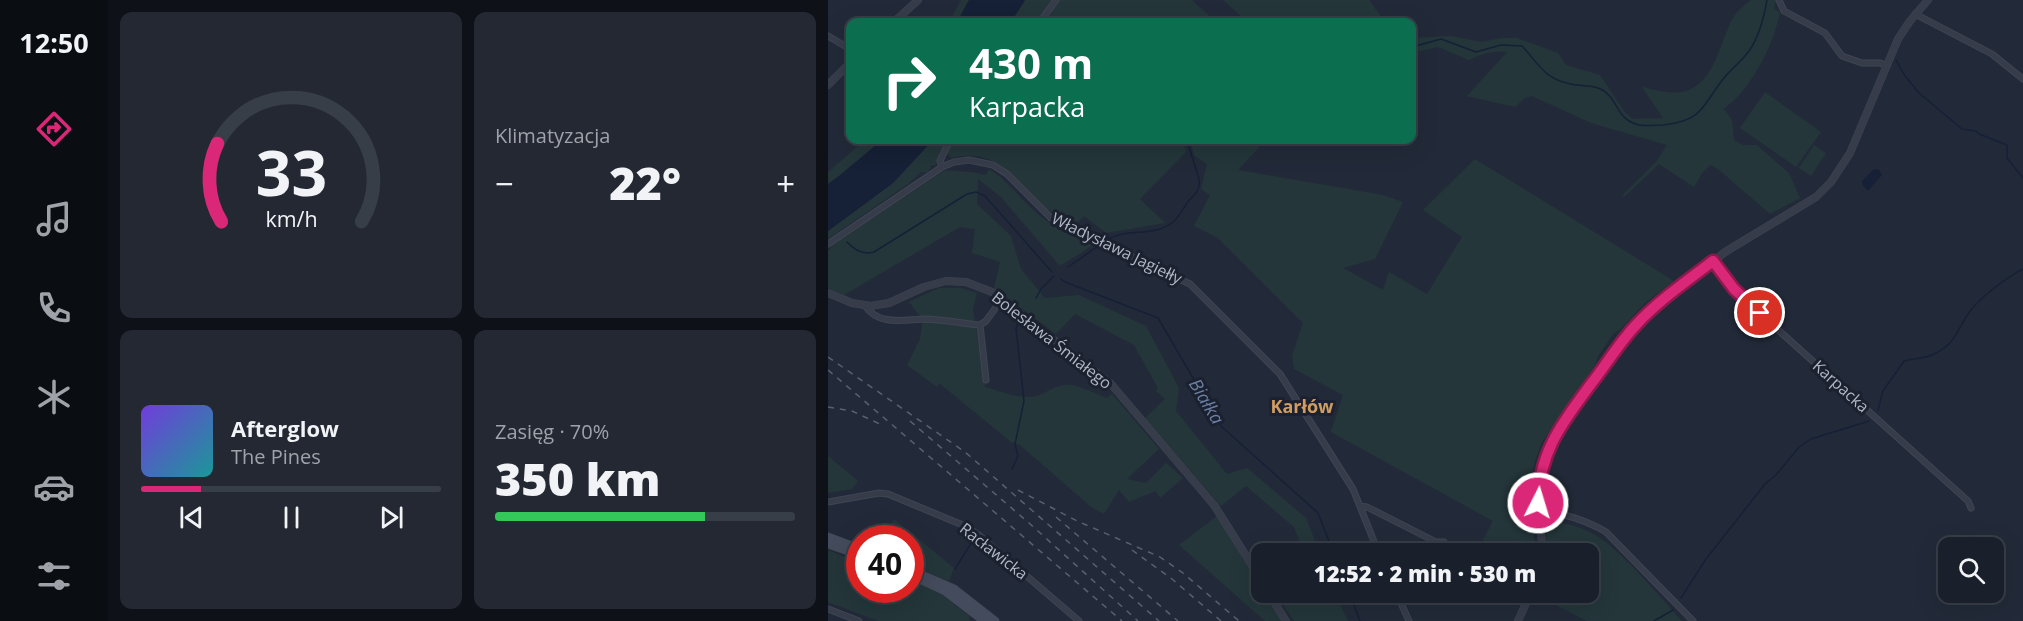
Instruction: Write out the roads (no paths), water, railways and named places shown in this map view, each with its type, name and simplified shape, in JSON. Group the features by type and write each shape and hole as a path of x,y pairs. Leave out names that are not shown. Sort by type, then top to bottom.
{"main road":[{"path":"828,537 846,544"},
{"path":"828,544 846,550"},
{"path":"924,576 954,589 980,617"},
{"path":"924,581 945,591 980,617 994,621"}],"street":[{"path":"898,18 918,0"},
{"path":"1043,18 1056,0"},
{"path":"1779,0 1784,11 1825,33 1840,55 1862,63 1886,65"},
{"path":"1542,543 1539,482 1551,443 1563,424 1636,325 1662,301 1713,261 1756,232 1816,197 1831,182 1850,153 1898,39 1928,0"},
{"path":"1915,14 1992,54 2023,79"},
{"path":"828,36 846,47"},
{"path":"828,85 846,67"},
{"path":"942,167 940,161 948,144"},
{"name":"Władysława Jagiełły","path":"828,244 942,167 954,162 969,160 993,165 1007,174 1051,218 1187,281 1274,368 1353,489 1374,543"},
{"name":"Karpacka","path":"1713,261 1745,300 1968,501 1971,508"},
{"name":"Bolesława Śmiałego","path":"828,293 865,306 889,303 924,287 946,281 966,282 1002,299 1111,384 1214,505 1251,564"},
{"path":"865,306 875,316 889,320 903,322 929,319 980,325 986,321 1002,299"},
{"path":"980,325 986,380"},
{"name":"Racławicka","path":"828,502 882,493 965,526 980,536 1079,621"},
{"path":"1360,507 1367,507 1436,542 1444,542"},
{"path":"1539,511 1573,517 1606,532 1693,621"},
{"path":"1275,603 1286,621"},
{"path":"1401,603 1409,621"},
{"path":"1518,621 1526,603"},
{"path":"828,609 860,621"}],"water":[{"path":"969,0 1025,0 1014,18 959,18"},
{"path":"877,144 929,144 893,183 828,231 828,184"},
{"path":"1874,169 1879,170 1882,175 1868,191 1862,181"}],"waterway":[{"path":"1416,46 1441,39 1476,52 1501,45 1522,46 1548,75 1562,82 1595,87 1604,91 1629,121 1642,125 1663,125 1687,120 1701,110 1724,78 1753,45 1761,27 1767,0"},
{"path":"1896,60 1919,93 1962,129 1976,131 2007,145 2007,158 2023,178"},
{"path":"1105,241 1121,234 1157,230 1177,218 1199,187 1199,179 1188,144"},
{"name":"Białka","path":"847,242 859,252 874,252 967,194 976,192 985,196 1052,272"},
{"path":"1068,267 1101,244"},
{"path":"1878,410 1883,391 1904,361 1932,355 1943,349 1953,339 1976,304 1995,287 2023,269"},
{"path":"1036,298 1041,289 1054,276"},
{"name":"Białka","path":"1061,279 1158,318 1221,426 1318,513 1330,543"},
{"path":"1012,469 1018,456 1015,444 1024,401 1016,328 1020,318"},
{"path":"1681,598 1706,559 1765,484 1776,475 1799,447 1811,439 1869,421"},
{"path":"955,569 975,537"},
{"name":"Białka","path":"1353,603 1360,621"},
{"path":"1654,621 1673,610"}],"railway":[{"path":"828,357 965,452 1159,621"},
{"path":"828,370 1122,621"},
{"path":"828,407 852,411 884,426"},
{"path":"910,421 1138,621"},
{"path":"1018,490 1077,521 1160,557 1183,573 1239,621"},
{"path":"1056,517 1178,621"},
{"path":"1132,550 1172,579 1221,621"}],"district":[{"name":"Karłów","path":"1302,406"}]}
